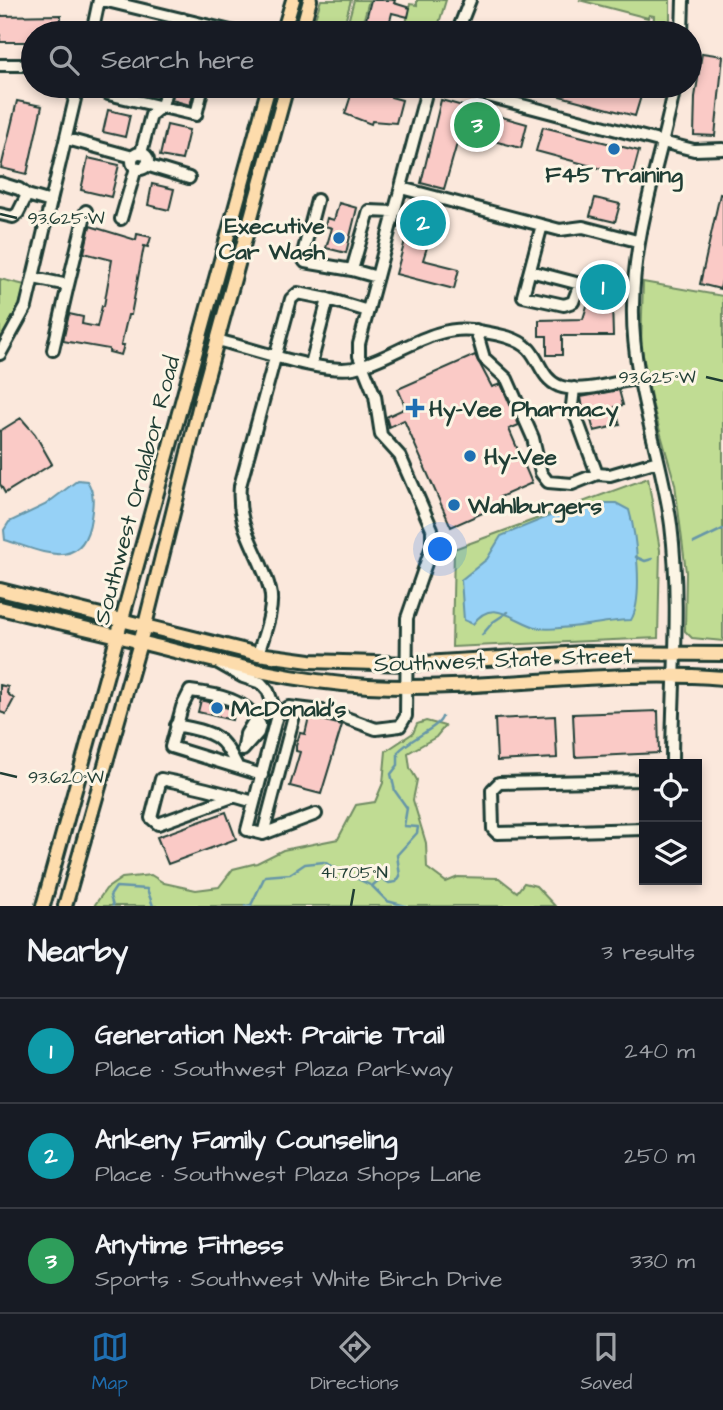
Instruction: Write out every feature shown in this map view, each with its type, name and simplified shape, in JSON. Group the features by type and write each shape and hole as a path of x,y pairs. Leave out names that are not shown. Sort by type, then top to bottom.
{"main road":[{"path":"287,21 293,0"},
{"path":"304,21 310,0"},
{"name":"Southwest Oralabor Road","path":"43,906 266,98"},
{"name":"Southwest Oralabor Road","path":"65,906 145,625 217,340 284,98"},
{"name":"Southwest State Street","path":"0,590 258,654 334,663 409,664 581,653 723,654"},
{"name":"Southwest State Street","path":"0,608 214,661 306,680 407,686 609,674 723,678"}],"street":[{"path":"95,21 101,0 191,21"},
{"path":"462,21 470,0"},
{"path":"682,21 683,0"},
{"path":"0,65 21,65"},
{"path":"0,354 23,317 76,98"},
{"path":"125,98 196,115 200,98"},
{"path":"121,219 151,115 162,107 164,98"},
{"path":"277,715 289,707 330,712 376,729 400,726 406,716 409,664 407,618 432,545 432,529 400,456 381,435 374,396 361,365 359,344 425,98"},
{"path":"495,98 695,150 723,149"},
{"path":"672,98 637,241 632,308 639,378 669,512 674,561 676,675 672,759"},
{"path":"67,139 189,178"},
{"path":"0,183 51,202"},
{"path":"401,188 560,230 583,227 637,241"},
{"path":"0,214 13,217 27,195"},
{"path":"317,200 302,257 305,262 377,277"},
{"path":"52,350 86,211"},
{"path":"352,270 369,211 394,212"},
{"path":"530,271 580,284 573,302 564,305 523,296 542,225"},
{"path":"34,278 68,285"},
{"path":"258,654 271,591 242,525 238,505 240,486 294,294 328,299 368,311"},
{"path":"310,364 328,299"},
{"path":"217,340 336,369 361,365 456,328 515,340 529,350 545,376 559,386 574,388 639,378"},
{"path":"476,330 484,358 507,379 533,438 541,473 548,482 572,484 597,474 610,475 657,461"},
{"path":"574,388 572,406 597,474"},
{"path":"214,661 243,677 261,683 268,691 277,715 247,830 263,834 316,814"},
{"path":"237,766 243,750 258,733 260,725 257,716 251,709 236,702 190,691 176,725 171,747 262,775"},
{"path":"263,834 296,708"},
{"path":"176,725 208,733 226,742 237,766"},
{"path":"234,796 158,824 151,818 161,779 234,796 254,802"},
{"path":"639,780 499,783 492,790 493,829 497,832 639,829"}],"green space":[{"path":"321,0 351,0 345,21 314,21"},
{"path":"354,0 369,0 363,21 348,21"},
{"path":"417,0 446,0 440,21 407,21 410,4 417,5"},
{"path":"579,0 670,0 670,21 654,21 654,16 649,15 648,18"},
{"path":"0,279 25,285 19,306 0,340"},
{"path":"643,282 723,296 723,641 692,638 685,631 686,572 675,484 652,403 641,345"},
{"path":"648,478 660,550 658,638 452,647 454,549"},
{"path":"426,721 445,726 436,737 408,753 410,768 417,780 413,800 426,843 427,868 446,882 458,877 499,878 517,892 524,883 536,886 555,906 94,906 106,889 122,878 151,875 164,883 196,890 219,887 233,869 257,863 283,850 338,839 356,805 375,802 383,783 386,751 413,733 417,724"}],"water":[{"path":"78,480 87,481 93,499 86,536 79,547 69,553 58,554 5,540 4,530 9,522 45,505"},
{"path":"604,503 616,503 629,510 632,521 638,582 635,610 631,620 547,629 496,611 488,612 473,624 464,620 461,580 487,559 501,536 557,513 586,510"}],"building":[{"path":"371,0 395,0 394,3 410,8 408,17 392,13 390,21 366,21"},
{"path":"61,15 61,21 21,21 21,42 0,42 0,16"},
{"path":"702,53 723,56 715,136 694,135 695,98 702,98"},
{"path":"172,98 192,98 190,105"},
{"path":"350,98 402,100 396,123 372,121 371,124 345,114"},
{"path":"568,98 640,98 635,116"},
{"path":"441,100 527,124 521,148 466,134 461,141 458,140 444,189 421,183"},
{"path":"17,101 42,106 27,174 1,168"},
{"path":"108,110 130,115 125,137 103,132"},
{"path":"167,125 189,130 182,160 160,156"},
{"path":"543,127 639,151 632,177 536,151"},
{"path":"88,158 119,165 111,197 81,190"},
{"path":"152,184 174,189 169,210 148,205"},
{"path":"720,194 723,195 723,276 720,289 700,284"},
{"path":"595,198 620,204 615,222 590,216"},
{"path":"416,200 440,206 423,260 459,269 454,289 396,274"},
{"name":"Executive Car Wash","path":"339,203 357,208 346,253 326,248 332,228 325,226 327,218 334,220"},
{"path":"90,226 136,240 137,234 151,237 148,247 144,246 121,355 109,352 109,349 63,341 69,314 83,317 82,324 97,327 104,306 112,260 84,253"},
{"path":"611,269 613,336 562,336 562,355 547,355 547,336 539,336 539,320 583,319 587,306 594,304 594,270"},
{"name":"Hy-Vee","path":"475,355 492,387 501,384 519,425 509,429 532,483 500,497 503,504 451,527 404,420 389,427 386,417 406,408 398,389"},
{"path":"619,390 623,405 615,407 620,425 594,431 589,413 584,415 581,397"},
{"path":"21,418 35,434 52,464 5,493 0,484 0,431"},
{"path":"0,685 8,687 7,693 14,699 6,714 0,712"},
{"name":"McDonald's","path":"201,700 235,710 232,720 198,712"},
{"path":"658,711 659,753 575,757 573,714"},
{"path":"555,716 557,758 497,761 495,719"},
{"path":"309,717 342,725 321,794 290,786 300,752 296,751 296,746 300,733 305,734"},
{"path":"226,812 236,839 168,864 157,837"}],"waterway":[{"path":"694,543 723,529"},
{"path":"636,557 645,561 652,559"},
{"path":"482,635 493,622 508,612"},
{"path":"372,886 381,878 389,883 396,882 400,876 397,855 417,833 418,827 404,826 407,808 395,791 391,774 398,765 398,752 436,725 442,717"},
{"path":"245,906 251,905 265,876 290,874 305,864 324,862 372,886 387,901 406,906"},
{"path":"113,906 110,896 116,887 147,889 153,906"}],"place":[{"name":"Anytime Fitness","path":"477,125"},
{"name":"F45 Training","path":"614,149"},
{"name":"Ankeny Family Counseling","path":"423,223"},
{"name":"Executive Car Wash","path":"339,238"},
{"name":"Generation Next: Prairie Trail","path":"603,287"},
{"name":"Hy-Vee Pharmacy","path":"415,408"},
{"name":"Hy-Vee","path":"470,456"},
{"name":"Wahlburgers","path":"454,505"},
{"name":"McDonald's","path":"217,708"}]}
